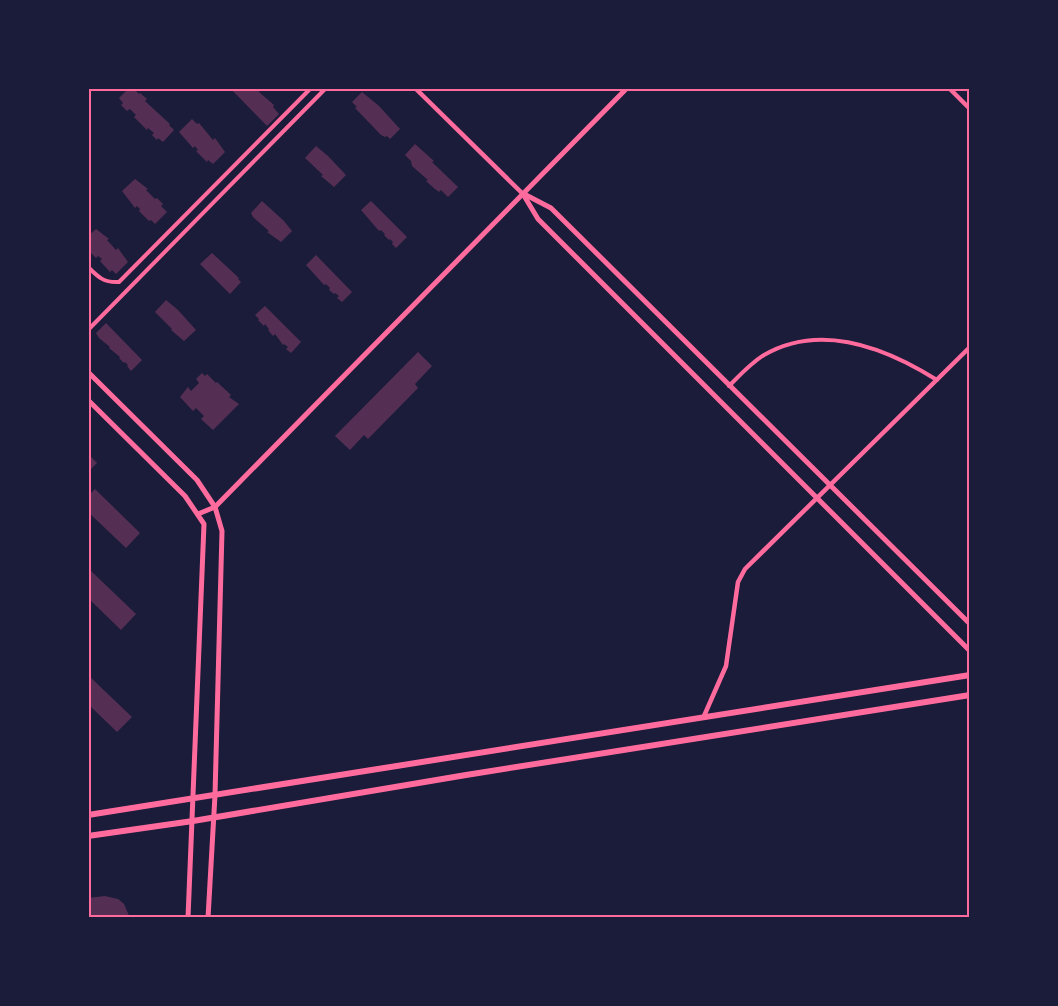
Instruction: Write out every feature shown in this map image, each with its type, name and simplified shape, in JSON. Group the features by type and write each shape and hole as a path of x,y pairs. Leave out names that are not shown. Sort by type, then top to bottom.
{"main road":[{"path":"198,514 215,507 627,88"},
{"path":"523,194 551,208 969,624"},
{"path":"523,194 538,219 969,651"},
{"path":"88,372 197,480 215,507 222,531 215,795 208,918"},
{"path":"88,400 185,496 204,525 188,918"},
{"path":"88,815 969,675"},
{"path":"88,836 193,821 969,694"}],"street":[{"path":"88,267 108,283 119,282 311,88"},
{"path":"88,330 326,88"},
{"path":"415,88 523,194"},
{"path":"949,88 969,109"},
{"path":"729,386 763,356 782,347 806,340 831,339 877,349 915,366 937,380"},
{"path":"704,716 726,666 738,582 745,569 969,347"}],"building":[{"path":"129,88 133,88 147,99 145,101 174,130 163,142 158,138 157,140 152,135 154,133 148,128 147,130 134,117 136,115 130,109 127,111 121,105 123,103 119,98"},
{"path":"230,88 258,88 279,114 267,126"},
{"path":"362,92 379,106 400,129 390,139 381,135 355,108 357,107 352,102"},
{"path":"192,119 197,124 199,123 213,140 215,138 225,152 213,164 208,160 207,162 196,151 198,150 195,146 193,148 179,132"},
{"path":"415,144 458,187 448,197 426,181 428,180 412,166 411,161 405,155"},
{"path":"316,146 346,175 334,187 305,158"},
{"path":"135,179 163,204 161,206 167,212 155,224 139,211 137,206 135,208 122,191"},
{"path":"262,201 292,231 281,242 267,232 269,231 251,213"},
{"path":"371,201 407,237 396,248 393,242 381,230 379,231 361,210"},
{"path":"96,229 109,239 107,240 116,250 118,248 128,262 116,274 112,270 110,272 100,261 102,259 98,256 96,258 88,250 88,236"},
{"path":"212,253 241,282 230,294 200,264"},
{"path":"316,255 352,292 342,302 337,298 339,296 329,290 330,288 324,285 306,265"},
{"path":"166,300 196,330 184,341 155,312"},
{"path":"265,306 301,342 291,353 286,349 288,347 283,345 275,334 273,336 255,315"},
{"path":"106,323 142,360 131,371 128,365 96,333"},
{"path":"418,352 432,366 415,384 418,388 368,439 364,435 350,450 335,436"},
{"path":"202,373 217,382 231,395 229,397 239,404 213,430 201,419 204,416 196,408 193,411 180,397 188,387 191,391 199,383 196,379"},
{"path":"88,454 97,463 88,472"},
{"path":"95,489 140,533 126,548 88,512 88,496"},
{"path":"91,571 136,614 121,630 88,598 88,573"},
{"path":"88,675 132,717 117,732 88,704"},
{"path":"105,896 118,899 124,904 130,918 88,918 88,898"}]}
